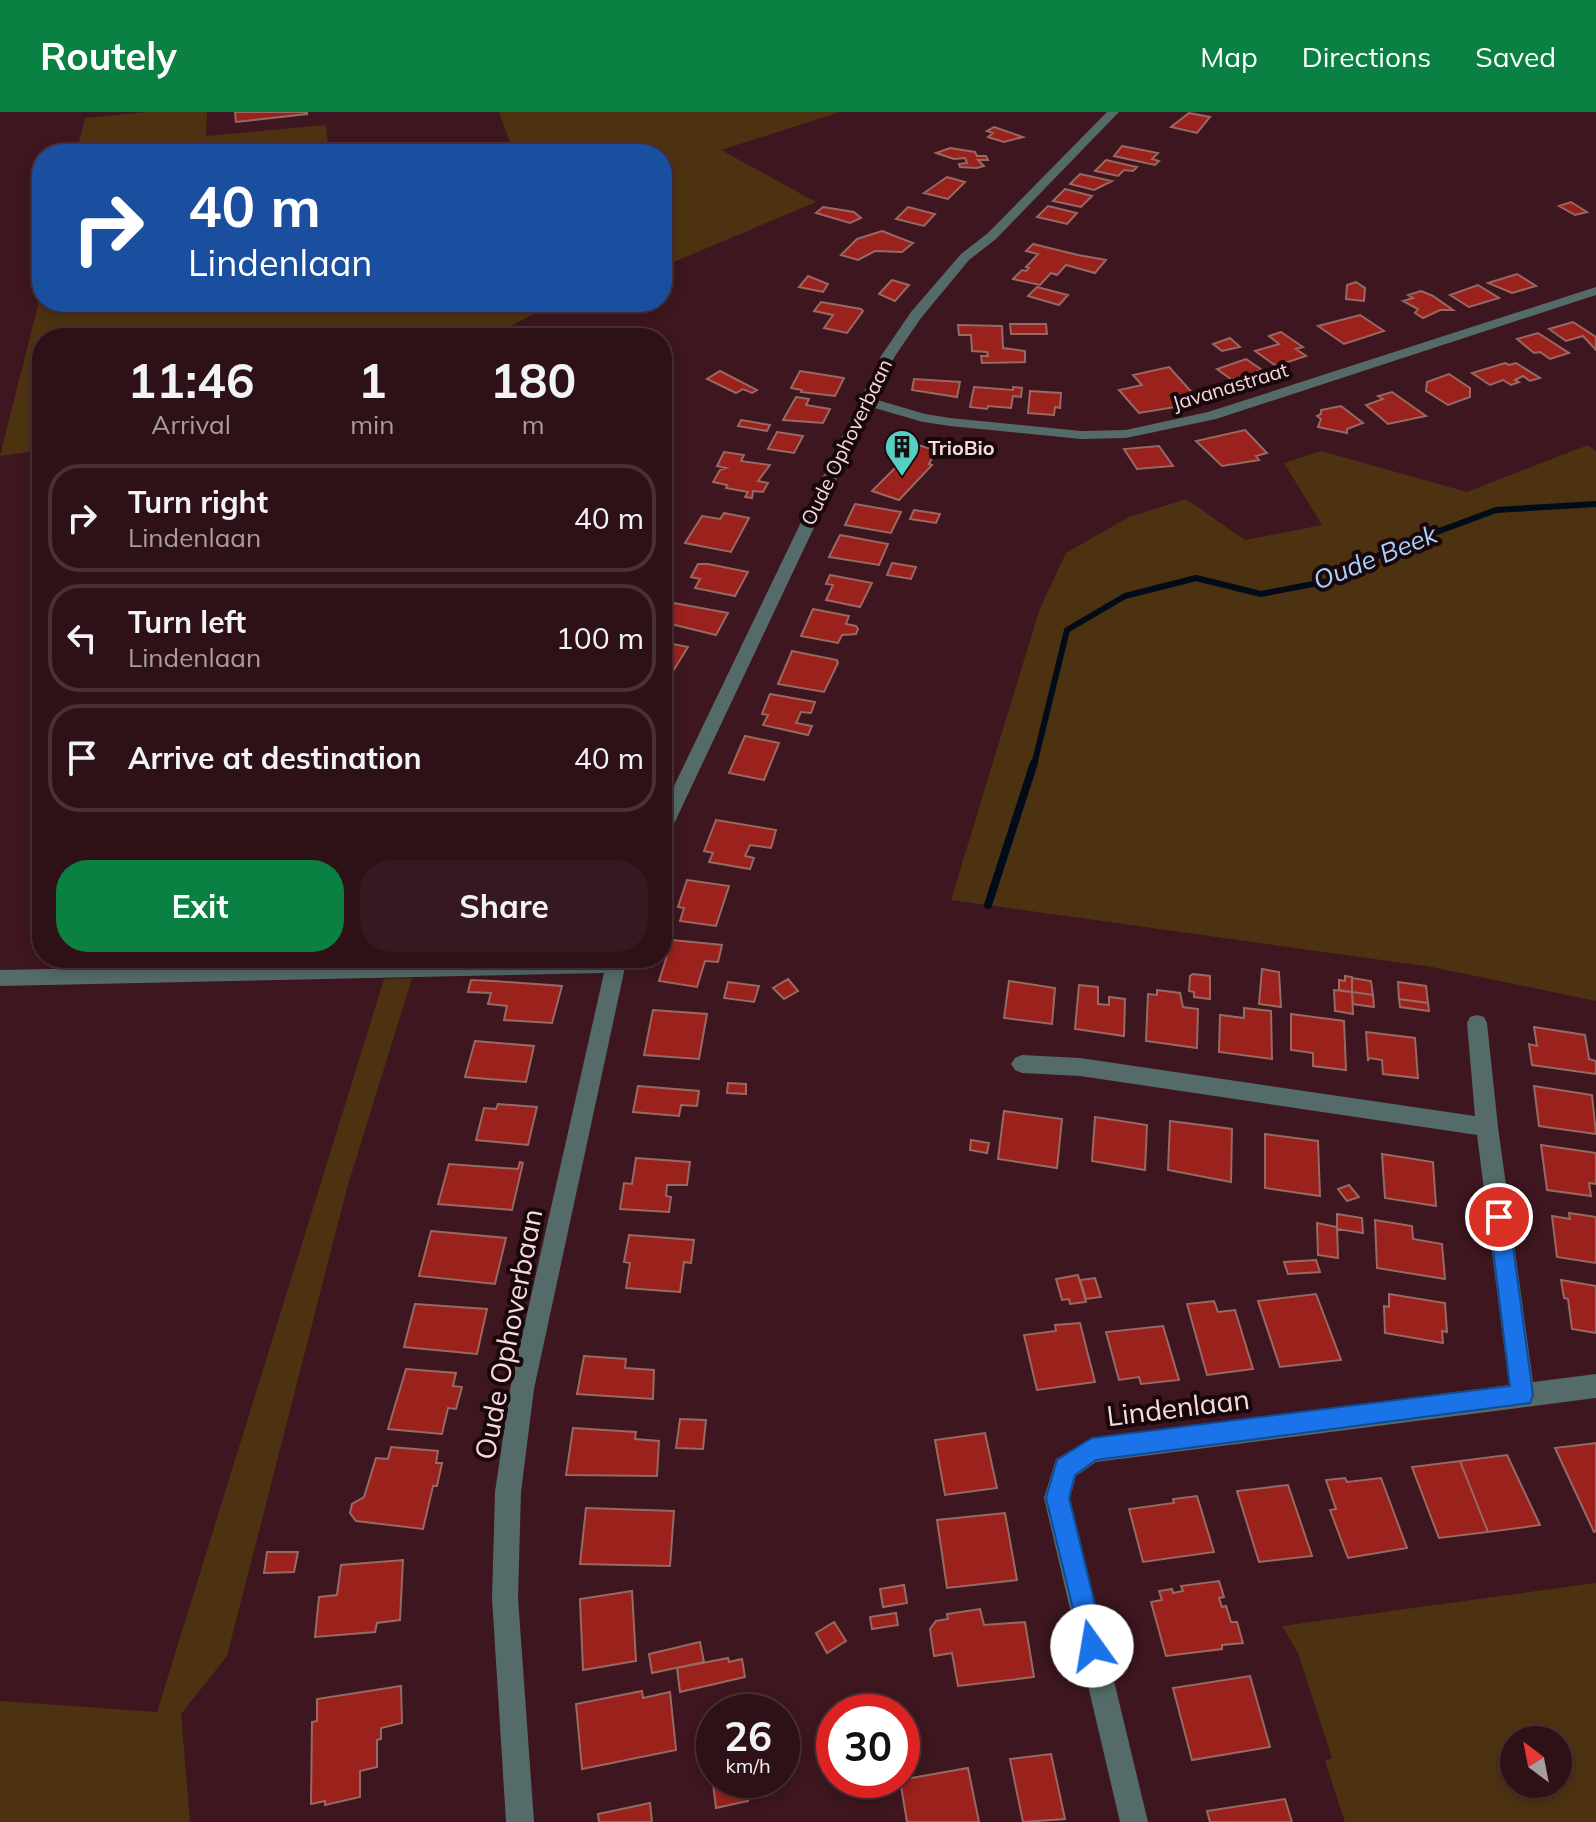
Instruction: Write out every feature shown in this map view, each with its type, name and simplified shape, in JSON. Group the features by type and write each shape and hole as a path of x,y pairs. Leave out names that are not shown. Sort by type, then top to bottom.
{"street":[{"name":"Oude Ophoverbaan","path":"672,809 888,356 916,315 965,257 992,236 1113,112"},
{"name":"Javanastraat","path":"866,401 923,418 950,422 1081,435 1126,434 1211,416 1596,291"},
{"path":"0,978 385,968"},
{"name":"Oude Ophoverbaan","path":"520,1822 505,1598 508,1492 522,1389 615,968"},
{"path":"1477,1023 1487,1127 1522,1395"},
{"path":"1022,1064 1080,1067 1487,1127"},
{"name":"Lindenlaan","path":"1134,1822 1057,1498 1065,1468 1092,1450 1596,1386"}],"shaded area":[{"path":"147,112 207,112 206,136 326,125 328,144 78,144 85,118"},
{"path":"499,112 840,112 721,150 816,202 672,263 672,144 510,144"},
{"path":"36,312 537,312 508,328 32,328"},
{"path":"32,329 32,451 0,456"},
{"path":"1588,445 1596,451 1596,1001 1432,967 951,900 1039,611 1066,553 1129,517 1186,499 1245,540 1322,525 1284,463 1321,451 1467,492"},
{"path":"412,978 347,1188 227,1656 181,1714 190,1822 0,1822 0,1701 157,1712 384,979"},
{"path":"1596,1583 1596,1822 1345,1822 1325,1761 1332,1758 1298,1653 1282,1626"}],"building":[{"path":"235,112 307,112 307,114 236,122"},
{"path":"1189,113 1210,117 1197,133 1171,127"},
{"path":"994,127 1023,137 1004,142 988,137 993,133 987,131"},
{"path":"1122,146 1158,153 1152,159 1159,161 1155,165 1114,156"},
{"path":"950,148 975,152 988,160 978,160 984,166 977,168 960,167 959,164 967,163 965,158 954,159 936,153"},
{"path":"1106,160 1137,167 1133,171 1124,170 1118,176 1095,171"},
{"path":"1080,174 1112,181 1094,190 1070,184"},
{"path":"947,177 965,182 948,199 924,193"},
{"path":"1065,189 1092,196 1081,207 1053,201"},
{"path":"1571,202 1587,212 1575,215 1559,206"},
{"path":"1048,206 1077,213 1067,224 1037,217"},
{"path":"823,207 854,212 861,218 850,223 816,213"},
{"path":"908,207 935,214 924,226 896,219"},
{"path":"882,231 913,243 902,252 875,251 858,260 841,255 857,239"},
{"path":"1033,244 1106,260 1095,273 1066,265 1057,275 1051,273 1040,285 1013,279 1029,268 1026,267 1038,254 1026,251"},
{"path":"1517,274 1536,286 1512,293 1488,283"},
{"path":"808,276 828,284 823,292 799,287"},
{"path":"892,280 909,285 895,301 879,294"},
{"path":"1356,282 1365,288 1364,301 1346,299 1347,285"},
{"path":"1478,285 1499,298 1469,307 1450,295"},
{"path":"1037,287 1068,295 1059,305 1028,296"},
{"path":"1421,291 1453,310 1440,310 1423,318 1415,313 1418,309 1403,301 1413,298 1408,295"},
{"path":"821,302 863,311 847,333 824,328 833,315 814,311"},
{"path":"1360,315 1384,331 1344,344 1318,326"},
{"path":"1573,322 1596,337 1596,350 1583,336 1566,341 1549,329"},
{"path":"1010,324 1046,324 1047,334 1011,334"},
{"path":"958,325 1002,326 1003,348 1025,351 1025,362 982,363 981,356 988,356 987,352 972,351 971,335 959,335"},
{"path":"1281,332 1303,347 1296,349 1306,356 1276,366 1255,351 1279,344 1269,336"},
{"path":"1538,333 1569,353 1550,359 1540,352 1534,353 1517,339"},
{"path":"1230,338 1240,347 1222,351 1213,344"},
{"path":"1246,359 1262,370 1232,380 1217,369"},
{"path":"1505,363 1516,363 1540,378 1530,381 1523,376 1511,385 1503,380 1490,385 1472,373"},
{"path":"1169,367 1197,398 1172,402 1175,407 1139,413 1119,390 1142,385 1133,375"},
{"path":"720,371 757,390 752,393 743,389 736,393 707,379"},
{"path":"800,371 844,378 835,396 801,392 791,388"},
{"path":"1449,374 1470,388 1470,397 1448,405 1426,391 1427,382"},
{"path":"914,379 960,382 957,397 912,390"},
{"path":"974,387 1022,388 1021,397 1013,396 1011,408 970,407"},
{"path":"1030,391 1061,393 1060,408 1055,407 1054,415 1028,413"},
{"path":"1392,392 1426,416 1388,424 1366,405 1383,399 1378,396"},
{"path":"796,397 809,399 806,405 830,409 823,423 783,420"},
{"path":"1341,406 1363,423 1347,429 1347,433 1318,427 1321,419 1317,416 1321,410"},
{"path":"741,420 770,425 767,431 738,426"},
{"path":"1245,430 1267,453 1256,456 1259,460 1222,466 1196,441"},
{"path":"777,432 803,436 794,453 768,449"},
{"name":"TrioBio","path":"918,445 938,451 929,464 932,465 899,500 872,491"},
{"path":"1159,446 1173,466 1137,469 1124,449"},
{"path":"724,452 744,455 741,461 770,465 758,481 768,483 763,492 753,491 752,498 745,497 748,492 713,482 720,470 726,468 717,466"},
{"path":"855,504 901,512 891,533 845,525"},
{"path":"914,510 940,514 936,523 910,519"},
{"path":"724,513 749,518 731,552 685,543 702,516 720,519"},
{"path":"840,535 888,544 879,565 829,557"},
{"path":"892,563 916,567 911,579 887,575"},
{"path":"698,564 748,572 735,596 695,588 700,579 691,577"},
{"path":"830,575 872,583 860,607 826,600 833,585 826,584"},
{"path":"674,603 728,613 716,635 672,624"},
{"path":"813,609 849,616 846,624 856,626 856,634 842,635 838,643 801,636"},
{"path":"672,644 688,647 672,673"},
{"path":"792,651 837,660 824,692 778,684"},
{"path":"770,694 815,702 811,713 801,712 796,723 812,726 808,735 763,725 768,715 762,714"},
{"path":"745,736 779,743 764,780 729,773"},
{"path":"716,820 776,830 771,848 750,845 745,856 754,858 750,869 709,862 713,853 704,851"},
{"path":"687,880 729,886 716,926 680,921 684,908 678,907"},
{"path":"672,940 722,945 718,962 705,961 697,987 659,981 663,968 672,968"},
{"path":"1262,969 1279,972 1281,1007 1259,1004"},
{"path":"1190,976 1210,976 1210,999 1194,997 1194,992 1189,991"},
{"path":"1345,976 1352,977 1352,992 1339,990 1339,980 1345,981"},
{"path":"1352,978 1371,981 1373,995 1352,992"},
{"path":"788,979 798,991 784,999 773,988"},
{"path":"471,980 562,986 552,1023 504,1020 507,1006 488,1004 491,993 468,992"},
{"path":"1009,981 1055,988 1052,1024 1004,1018"},
{"path":"728,982 759,986 754,1002 724,998"},
{"path":"1398,982 1426,986 1428,1003 1399,999"},
{"path":"1079,985 1098,987 1098,1004 1109,1005 1109,997 1125,999 1124,1036 1075,1029"},
{"path":"1157,990 1180,993 1183,1007 1198,1009 1197,1048 1146,1041 1148,994 1157,995"},
{"path":"1334,990 1352,992 1353,1014 1335,1011"},
{"path":"1352,992 1373,995 1374,1007 1353,1004"},
{"path":"1399,999 1428,1003 1429,1011 1400,1007"},
{"path":"1244,1008 1271,1011 1272,1059 1219,1052 1220,1015 1244,1018"},
{"path":"653,1010 707,1014 699,1059 644,1055"},
{"path":"1291,1014 1344,1021 1346,1070 1313,1066 1313,1053 1291,1050"},
{"path":"1534,1027 1585,1035 1589,1059 1596,1061 1596,1074 1532,1065 1529,1044 1537,1046"},
{"path":"1366,1032 1415,1038 1418,1078 1383,1074 1382,1060 1369,1058 1368,1061"},
{"path":"475,1041 534,1046 526,1082 465,1077"},
{"path":"728,1083 746,1084 746,1094 727,1093"},
{"path":"638,1086 699,1091 697,1106 681,1105 679,1116 633,1112"},
{"path":"1534,1086 1592,1095 1596,1134 1539,1126"},
{"path":"498,1104 537,1107 528,1145 476,1140 484,1108 496,1109"},
{"path":"1004,1111 1062,1119 1057,1168 998,1159"},
{"path":"1095,1117 1147,1125 1145,1170 1092,1161"},
{"path":"1170,1121 1232,1129 1231,1182 1168,1170"},
{"path":"1265,1134 1318,1141 1320,1196 1265,1188"},
{"path":"971,1140 989,1143 987,1153 970,1150"},
{"path":"1541,1145 1596,1153 1596,1184 1589,1183 1591,1196 1547,1190"},
{"path":"1382,1154 1433,1162 1436,1206 1385,1198"},
{"path":"636,1158 690,1162 687,1185 667,1185 666,1196 671,1197 669,1212 620,1209 624,1183 632,1184"},
{"path":"520,1162 523,1163 512,1210 438,1204 449,1164 518,1169"},
{"path":"1349,1185 1359,1197 1347,1201 1338,1189"},
{"path":"1569,1213 1596,1217 1596,1263 1557,1257 1552,1216 1570,1219"},
{"path":"1337,1214 1362,1218 1363,1233 1337,1229"},
{"path":"1375,1220 1412,1226 1413,1239 1442,1244 1445,1279 1377,1268"},
{"path":"1317,1223 1337,1227 1338,1258 1318,1255"},
{"path":"431,1231 506,1238 495,1284 419,1276"},
{"path":"629,1235 694,1240 691,1263 684,1262 680,1292 626,1288 630,1263 624,1262"},
{"path":"1316,1260 1320,1272 1288,1274 1284,1262"},
{"path":"1078,1275 1086,1302 1070,1304 1069,1299 1062,1300 1056,1279"},
{"path":"1095,1278 1101,1297 1086,1299 1080,1280"},
{"path":"1561,1280 1596,1286 1596,1333 1572,1329 1568,1299 1564,1298"},
{"path":"1316,1294 1341,1360 1280,1367 1258,1301"},
{"path":"1389,1294 1445,1303 1447,1332 1442,1331 1443,1343 1385,1333 1384,1306 1389,1307"},
{"path":"1214,1301 1218,1312 1235,1310 1253,1369 1207,1375 1187,1304"},
{"path":"415,1304 487,1309 477,1354 404,1347"},
{"path":"1080,1323 1095,1382 1037,1390 1024,1335 1056,1331 1055,1325"},
{"path":"1163,1326 1179,1380 1141,1384 1139,1377 1119,1380 1106,1332"},
{"path":"584,1356 626,1359 625,1368 654,1370 653,1399 577,1394"},
{"path":"406,1369 456,1373 453,1386 462,1387 456,1409 448,1408 442,1434 388,1429"},
{"path":"680,1419 706,1420 703,1449 676,1448"},
{"path":"573,1428 636,1432 635,1439 659,1441 657,1476 566,1475"},
{"path":"985,1433 997,1488 945,1495 935,1440"},
{"path":"1596,1443 1596,1531 1594,1532 1555,1448"},
{"path":"391,1447 438,1451 436,1463 442,1463 423,1529 356,1521 350,1513 352,1504 364,1497 376,1458 388,1459"},
{"path":"1507,1455 1540,1525 1488,1532 1460,1461"},
{"path":"1460,1461 1488,1532 1439,1538 1412,1467"},
{"path":"1345,1478 1347,1482 1381,1478 1407,1548 1348,1558 1330,1510 1336,1509 1326,1480"},
{"path":"1288,1485 1312,1556 1259,1562 1237,1491"},
{"path":"1197,1496 1214,1552 1143,1562 1129,1509 1174,1503 1173,1499"},
{"path":"586,1508 674,1511 670,1566 580,1564"},
{"path":"1005,1513 1017,1580 947,1588 937,1520"},
{"path":"267,1552 298,1552 294,1572 264,1573"},
{"path":"403,1560 400,1620 377,1623 375,1632 315,1637 319,1597 337,1595 341,1565"},
{"path":"1219,1581 1224,1597 1219,1598 1222,1607 1226,1606 1231,1622 1237,1622 1243,1643 1222,1645 1222,1649 1166,1656 1151,1602 1162,1600 1159,1591 1172,1589 1173,1593 1183,1591 1181,1586"},
{"path":"904,1585 907,1603 883,1607 880,1589"},
{"path":"632,1591 636,1661 583,1670 580,1599"},
{"path":"980,1609 984,1625 1025,1622 1034,1677 958,1686 952,1653 934,1656 930,1629 936,1621 948,1619 947,1614"},
{"path":"896,1613 898,1625 872,1629 870,1617"},
{"path":"834,1622 846,1641 827,1653 816,1633"},
{"path":"700,1642 704,1662 652,1673 649,1654"},
{"path":"728,1658 729,1662 742,1659 745,1677 680,1692 677,1668"},
{"path":"1250,1676 1270,1747 1192,1760 1173,1688"},
{"path":"401,1686 402,1723 381,1728 381,1739 377,1740 377,1767 360,1771 360,1797 325,1805 325,1801 311,1804 312,1722 317,1721 317,1699"},
{"path":"642,1691 643,1698 670,1692 676,1750 582,1769 576,1704"},
{"path":"1051,1754 1065,1819 1023,1822 1010,1759"},
{"path":"968,1768 979,1822 907,1822 903,1798 920,1798 920,1776"},
{"path":"715,1798 748,1798 748,1801 716,1808"},
{"path":"1285,1799 1292,1822 1210,1822 1207,1811"},
{"path":"650,1803 652,1822 599,1822 598,1814"}],"waterway":[{"name":"Oude Beek","path":"1034,765 1067,630 1125,596 1196,578 1261,594 1329,581 1391,549 1496,510 1596,504"},
{"name":"Oude Beek","path":"988,905 1034,763"}],"place":[{"name":"TrioBio","path":"902,478"}],"route":[{"path":"1092,1646 1057,1498 1065,1468 1092,1450 1522,1395 1499,1217"}]}
